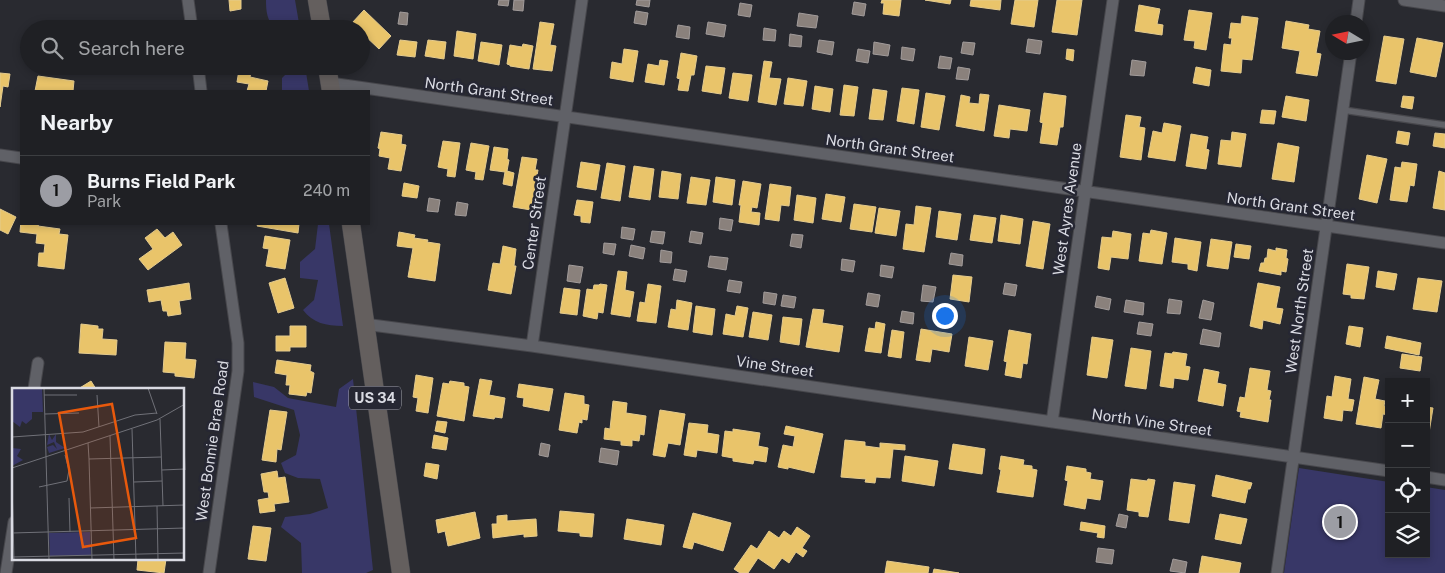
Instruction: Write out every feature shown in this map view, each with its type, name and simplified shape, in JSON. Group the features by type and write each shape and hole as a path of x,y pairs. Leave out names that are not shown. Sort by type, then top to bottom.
{"main road":[{"path":"317,0 320,20"},
{"name":"US 34","path":"351,225 401,573"}],"street":[{"path":"188,0 191,20"},
{"name":"Center Street","path":"532,346 582,0"},
{"name":"West Ayres Avenue","path":"1052,422 1113,0"},
{"path":"1357,15 1359,0"},
{"path":"1404,0 1445,6"},
{"name":"West North Street","path":"1277,573 1350,60"},
{"path":"199,75 201,90"},
{"name":"North Grant Street","path":"329,80 565,117 1445,243"},
{"path":"0,155 20,158"},
{"name":"West Bonnie Brae Road","path":"208,573 239,364 238,344 221,225"},
{"path":"364,324 532,346"},
{"name":"Vine Street","path":"532,346 911,402"},
{"path":"34,388 38,363"},
{"name":"North Vine Street","path":"911,402 1385,470"},
{"path":"1430,478 1445,480"},
{"path":"6,573 12,535"}],"lane":[{"path":"1343,110 1445,125"}],"shaded area":[{"path":"266,0 295,0 298,20 270,20"},
{"path":"285,75 306,75 309,90 282,90 282,78"},
{"path":"318,225 329,225 343,326 320,323 303,310 314,300 318,280 300,278 300,262 315,249"},
{"path":"353,379 373,570 366,573 302,573 301,543 281,527 285,517 310,514 328,508 320,479 298,478 285,473 281,463 296,455 300,435 294,410 254,397 253,382 274,387 288,398 336,407 339,389"},
{"path":"1299,468 1385,481 1385,558 1430,558 1430,488 1445,490 1445,573 1284,573"}],"building: Homes":[{"path":"229,0 241,0 241,9 230,11"},
{"path":"882,0 901,0 899,16 883,14 884,3 881,3"},
{"path":"925,0 951,0 950,4"},
{"path":"971,0 1001,0 1000,10 970,6"},
{"path":"1015,0 1038,0 1034,27 1011,24"},
{"path":"1057,0 1082,0 1077,35 1052,32"},
{"path":"1139,5 1160,9 1157,24 1163,25 1162,35 1135,31"},
{"path":"364,10 391,36 379,49 370,40 370,20 355,20"},
{"path":"1189,10 1212,13 1206,50 1194,48 1195,41 1184,40"},
{"path":"1242,16 1258,18 1252,60 1242,59 1241,73 1221,71 1224,44 1231,45 1232,38 1229,38 1231,23 1241,24"},
{"path":"1286,21 1309,25 1308,29 1320,31 1316,53 1321,54 1317,76 1296,73 1300,51 1282,48"},
{"path":"540,22 554,24 550,45 556,46 552,71 533,69"},
{"path":"457,31 476,34 473,59 454,56"},
{"path":"1384,36 1404,39 1396,84 1376,81"},
{"path":"1417,38 1443,43 1436,77 1410,72"},
{"path":"400,40 417,42 415,57 397,55"},
{"path":"428,40 446,42 444,59 425,56"},
{"path":"481,42 502,45 499,65 478,61"},
{"path":"523,44 533,46 529,69 507,64 510,45 522,47"},
{"path":"624,49 638,51 633,82 610,78 612,62 622,64"},
{"path":"1067,49 1074,50 1073,61 1066,59"},
{"path":"681,53 697,56 694,75 691,75 688,91 678,90 680,79 677,78"},
{"path":"660,60 668,61 664,85 645,82 648,64 659,66"},
{"path":"764,61 772,62 769,78 781,79 776,105 758,102"},
{"path":"706,66 725,68 721,94 702,91"},
{"path":"1196,67 1211,70 1209,86 1193,83"},
{"path":"0,73 10,74 8,87 3,86 0,107"},
{"path":"733,73 752,75 748,101 729,98"},
{"path":"238,75 250,75 250,77 268,81 266,90 247,90 249,84 237,82"},
{"path":"38,76 74,81 73,90 35,90"},
{"path":"788,78 807,81 803,106 784,104"},
{"path":"844,85 858,87 854,116 840,115"},
{"path":"815,86 833,89 830,112 812,109"},
{"path":"902,88 919,90 914,124 897,121"},
{"path":"873,89 887,91 883,120 869,119"},
{"path":"926,93 945,96 939,130 921,127"},
{"path":"1044,93 1066,96 1063,127 1060,127 1057,145 1040,143 1043,123 1040,122"},
{"path":"980,94 989,95 984,131 956,126 961,95 970,97 969,103 979,104"},
{"path":"1286,96 1309,100 1306,121 1282,117"},
{"path":"1403,96 1414,97 1412,109 1401,107"},
{"path":"999,105 1030,110 1027,131 1010,129 1009,138 994,136"},
{"path":"1262,110 1276,111 1274,124 1260,123"},
{"path":"1126,115 1141,117 1139,127 1145,128 1141,160 1120,157"},
{"path":"1164,123 1181,126 1175,161 1148,157 1153,131 1162,133"},
{"path":"1398,131 1410,133 1408,145 1396,143"},
{"path":"381,132 402,135 401,144 406,145 401,171 388,169 390,158 379,156 380,149 378,148"},
{"path":"1232,132 1246,134 1241,167 1218,164 1221,140 1231,141"},
{"path":"1435,133 1445,134 1445,148 1433,146"},
{"path":"1191,134 1208,137 1206,149 1209,150 1206,169 1186,166"},
{"path":"443,141 460,143 455,177 447,176 448,169 438,167"},
{"path":"471,143 489,146 483,180 475,179 476,172 466,170"},
{"path":"1278,143 1299,147 1294,182 1272,179"},
{"path":"494,147 508,149 507,171 514,173 512,186 503,184 505,172 490,170"},
{"path":"1367,155 1387,159 1377,203 1359,199"},
{"path":"522,157 537,159 535,170 538,170 531,210 513,207"},
{"path":"581,162 600,165 596,190 577,187"},
{"path":"1402,162 1417,164 1414,186 1410,185 1407,202 1390,200 1395,167 1401,168"},
{"path":"607,163 625,166 620,201 601,198"},
{"path":"634,166 654,169 650,200 629,197"},
{"path":"662,171 681,174 678,199 659,197"},
{"path":"1439,171 1445,173 1445,210 1433,208"},
{"path":"691,177 710,180 706,205 687,203"},
{"path":"716,177 735,180 732,205 713,202"},
{"path":"743,181 761,184 757,208 752,207 751,212 760,213 759,225 739,222 741,205 739,205"},
{"path":"404,183 419,186 417,198 402,196"},
{"path":"770,184 791,187 789,206 781,205 779,221 765,219"},
{"path":"826,194 845,197 841,222 822,219"},
{"path":"797,195 816,198 813,223 794,220"},
{"path":"577,200 593,202 590,223 581,222 581,216 574,215"},
{"path":"854,204 876,207 872,232 850,229"},
{"path":"916,206 931,208 924,252 903,249 906,224 914,225"},
{"path":"879,208 900,211 896,236 875,233"},
{"path":"0,209 16,217 8,234 0,230"},
{"path":"939,211 961,214 957,240 936,237"},
{"path":"974,215 996,218 992,243 970,240"},
{"path":"1001,215 1023,219 1020,244 998,241"},
{"path":"1033,221 1050,224 1043,269 1026,266"},
{"path":"21,225 38,225 60,229 59,234 68,235 64,269 38,266 39,253 44,253 45,244 36,243 37,234 20,232"},
{"path":"258,225 299,225 298,233"},
{"path":"157,229 165,238 173,232 182,245 148,270 139,259 153,249 145,238"},
{"path":"1151,230 1167,233 1162,264 1139,261 1143,233 1150,234"},
{"path":"1113,231 1131,234 1128,259 1111,257 1109,270 1098,268 1102,237 1112,238"},
{"path":"399,232 415,235 414,238 428,240 427,242 440,244 435,281 408,277 413,248 397,246"},
{"path":"265,236 290,240 285,269 266,266 269,249 263,248"},
{"path":"1175,238 1201,242 1197,271 1188,269 1188,264 1172,262"},
{"path":"1211,239 1232,242 1228,269 1207,266"},
{"path":"1236,244 1251,246 1249,259 1234,257"},
{"path":"503,246 516,249 514,266 516,266 511,294 488,290 493,263 500,264"},
{"path":"1276,248 1287,250 1286,272 1281,271 1281,275 1259,271 1261,263 1264,263 1265,258 1267,258 1268,249 1276,251"},
{"path":"1347,264 1369,267 1364,299 1351,298 1351,295 1343,294"},
{"path":"618,271 627,272 625,290 634,292 630,317 611,314"},
{"path":"1378,271 1397,274 1394,290 1376,287"},
{"path":"953,275 972,277 969,302 950,299"},
{"path":"285,278 294,308 278,313 269,283"},
{"path":"1418,278 1442,281 1437,312 1413,309"},
{"path":"189,283 191,299 179,301 181,314 168,316 167,311 163,311 161,300 149,302 147,290"},
{"path":"1258,283 1280,287 1276,308 1283,309 1280,324 1263,320 1262,329 1250,326"},
{"path":"648,284 661,286 656,323 637,321 640,302 645,303"},
{"path":"594,285 607,285 603,313 598,312 597,319 583,316 587,289 593,290"},
{"path":"564,288 580,290 577,315 560,313"},
{"path":"677,300 692,303 688,330 668,327 671,309 676,310"},
{"path":"696,306 715,309 712,335 693,332"},
{"path":"737,306 748,308 743,337 723,334 726,314 735,316"},
{"path":"813,309 824,310 822,323 843,326 839,352 806,347"},
{"path":"753,312 772,315 768,340 749,337"},
{"path":"783,317 802,319 799,345 780,342"},
{"path":"876,322 885,324 881,353 865,351 869,328 875,329"},
{"path":"81,324 98,326 98,329 103,329 102,339 117,340 116,355 79,353"},
{"path":"290,326 306,326 306,347 290,347 290,351 276,351 276,336 290,336"},
{"path":"1349,326 1363,328 1360,347 1346,344"},
{"path":"921,329 952,334 949,352 932,349 930,362 916,360"},
{"path":"892,330 904,332 901,358 888,356"},
{"path":"1009,330 1031,334 1027,364 1023,363 1021,378 1005,375 1007,362 1004,361"},
{"path":"1387,336 1421,343 1419,355 1385,348"},
{"path":"969,337 993,341 988,370 965,366"},
{"path":"1092,337 1113,340 1107,378 1087,375"},
{"path":"165,342 186,343 185,359 196,360 194,378 175,376 175,373 163,372"},
{"path":"1131,348 1151,351 1146,389 1125,386"},
{"path":"1173,352 1187,354 1185,366 1190,367 1188,380 1174,378 1173,388 1160,386 1165,353 1172,354"},
{"path":"1402,354 1422,357 1420,371 1400,368"},
{"path":"277,360 311,365 310,371 314,373 311,393 307,392 306,396 289,394 290,385 286,385 287,375 275,373"},
{"path":"1250,368 1270,371 1267,390 1271,391 1268,422 1240,417 1241,412 1237,411 1240,397 1245,398"},
{"path":"1204,369 1219,372 1217,383 1226,385 1223,406 1198,401"},
{"path":"416,375 433,378 428,413 416,411 418,398 413,397"},
{"path":"1335,376 1351,379 1348,399 1354,400 1352,411 1343,410 1342,421 1324,418 1327,396 1332,397"},
{"path":"1364,377 1379,380 1375,399 1385,401 1385,414 1383,414 1381,428 1356,424"},
{"path":"480,379 492,381 489,395 505,398 502,418 495,417 494,419 473,416"},
{"path":"91,381 95,388 80,388"},
{"path":"450,381 464,383 464,386 469,387 464,421 437,416 443,383 449,384"},
{"path":"519,384 553,389 549,411 523,406 524,398 517,397"},
{"path":"565,393 584,396 584,404 589,405 587,420 582,419 582,423 579,422 577,433 559,430"},
{"path":"613,401 627,403 626,413 646,416 644,435 640,434 639,441 632,440 632,446 621,445 621,441 604,439 605,428 610,429"},
{"path":"1430,408 1433,408 1430,427"},
{"path":"270,410 287,412 281,450 277,449 276,462 262,460"},
{"path":"660,410 685,414 680,445 668,443 665,457 653,455"},
{"path":"437,421 447,422 445,433 435,431"},
{"path":"689,423 708,425 707,433 719,435 717,453 697,450 696,457 684,455"},
{"path":"786,426 823,434 814,473 788,467 788,469 778,467 783,445 793,447 795,436 784,434"},
{"path":"733,429 760,433 758,446 768,448 766,462 754,460 753,464 733,461 733,458 722,456 725,431 733,432"},
{"path":"434,435 448,438 446,450 432,448"},
{"path":"845,440 865,442 865,446 880,448 880,443 905,445 905,450 893,449 890,478 876,477 875,483 865,482 866,479 841,477"},
{"path":"953,444 985,449 982,474 949,469"},
{"path":"905,456 938,461 934,486 902,481"},
{"path":"1001,456 1024,460 1023,465 1032,466 1032,469 1037,470 1033,497 997,492 1001,470 999,469"},
{"path":"426,463 439,465 437,479 424,476"},
{"path":"1067,466 1086,469 1086,472 1091,473 1090,479 1103,481 1100,500 1087,498 1085,509 1064,505 1068,481 1065,480"},
{"path":"277,471 278,478 285,477 289,502 274,504 275,511 260,513 258,500 269,498 268,492 264,492 261,474"},
{"path":"1216,475 1252,483 1250,489 1248,489 1245,503 1212,496"},
{"path":"1131,479 1155,480 1148,517 1139,516 1139,512 1127,510"},
{"path":"1174,482 1195,485 1189,523 1169,520"},
{"path":"560,511 594,514 592,537 580,536 580,533 558,531"},
{"path":"475,512 480,538 448,546 445,531 438,533 436,520"},
{"path":"693,513 731,523 723,551 694,542 692,549 683,547"},
{"path":"1220,514 1247,519 1241,544 1215,539"},
{"path":"507,515 507,521 536,519 537,536 524,537 524,534 493,538 492,524 497,524 497,516"},
{"path":"627,519 664,525 661,545 624,539"},
{"path":"1081,522 1105,526 1104,538 1097,537 1098,533 1080,530"},
{"path":"253,526 271,528 266,561 248,559"},
{"path":"797,527 810,536 802,548 807,551 803,557 796,552 789,563 782,558 774,569 758,558 748,573 740,573 734,569 751,545 757,549 769,531 779,538 784,531 791,536"},
{"path":"1202,556 1241,563 1239,573 1199,573"},
{"path":"138,560 166,560 164,573 137,570"},
{"path":"887,561 929,567 928,573 885,573"},
{"path":"934,569 959,573 933,573"}],"building: Industry":[{"path":"499,0 509,0 508,6 498,5"},
{"path":"514,0 524,0 523,11 513,10"},
{"path":"637,0 650,0 649,7 636,5"},
{"path":"854,2 866,4 864,16 852,14"},
{"path":"740,3 752,5 750,17 738,15"},
{"path":"636,11 648,13 646,25 634,23"},
{"path":"400,12 408,13 407,25 398,24"},
{"path":"799,13 818,16 816,28 797,26"},
{"path":"708,22 726,25 724,37 706,34"},
{"path":"678,25 690,27 689,39 676,37"},
{"path":"764,28 776,30 775,41 763,40"},
{"path":"790,34 802,36 801,47 789,46"},
{"path":"1028,39 1042,41 1040,54 1026,52"},
{"path":"819,40 834,42 832,55 817,52"},
{"path":"874,42 890,45 888,56 873,54"},
{"path":"963,42 975,43 973,55 961,53"},
{"path":"902,47 915,49 913,61 901,59"},
{"path":"858,49 870,51 868,63 856,61"},
{"path":"940,56 952,58 950,69 938,68"},
{"path":"1132,60 1146,62 1144,76 1130,75"},
{"path":"958,67 970,69 968,80 956,79"},
{"path":"429,198 440,200 438,212 427,211"},
{"path":"457,202 468,204 466,216 455,215"},
{"path":"720,218 733,220 731,231 719,229"},
{"path":"622,227 635,229 633,240 621,238"},
{"path":"652,231 665,232 663,244 650,242"},
{"path":"691,231 703,233 701,244 689,242"},
{"path":"792,234 803,235 801,248 790,246"},
{"path":"604,243 616,244 614,255 603,253"},
{"path":"631,245 645,248 643,259 629,256"},
{"path":"661,250 672,252 671,263 660,262"},
{"path":"951,253 963,255 962,266 949,264"},
{"path":"710,256 728,258 726,270 708,267"},
{"path":"842,259 855,261 853,272 841,270"},
{"path":"569,265 583,267 580,283 567,281"},
{"path":"881,265 894,267 892,278 880,276"},
{"path":"675,269 687,271 685,282 673,280"},
{"path":"729,280 742,282 740,293 727,291"},
{"path":"1005,283 1017,285 1015,296 1003,294"},
{"path":"923,285 936,287 933,302 921,301"},
{"path":"764,292 777,294 775,305 763,303"},
{"path":"868,293 880,295 878,307 866,305"},
{"path":"783,295 796,297 794,308 781,306"},
{"path":"1097,296 1111,299 1109,310 1095,307"},
{"path":"1169,299 1182,301 1180,314 1167,313"},
{"path":"1126,300 1144,303 1143,315 1124,312"},
{"path":"1203,300 1214,303 1211,320 1199,318"},
{"path":"902,311 914,313 913,324 900,322"},
{"path":"1139,322 1153,324 1151,336 1137,334"},
{"path":"1203,329 1221,333 1219,347 1200,344"},
{"path":"541,443 550,445 548,457 539,455"},
{"path":"601,448 619,451 617,465 599,462"},
{"path":"1119,514 1128,516 1126,528 1116,526"},
{"path":"1098,548 1114,550 1112,564 1096,562"},
{"path":"1173,559 1187,562 1185,573 1170,571"}],"place":[{"name":"Burns Field Park","path":"1340,522"}]}
